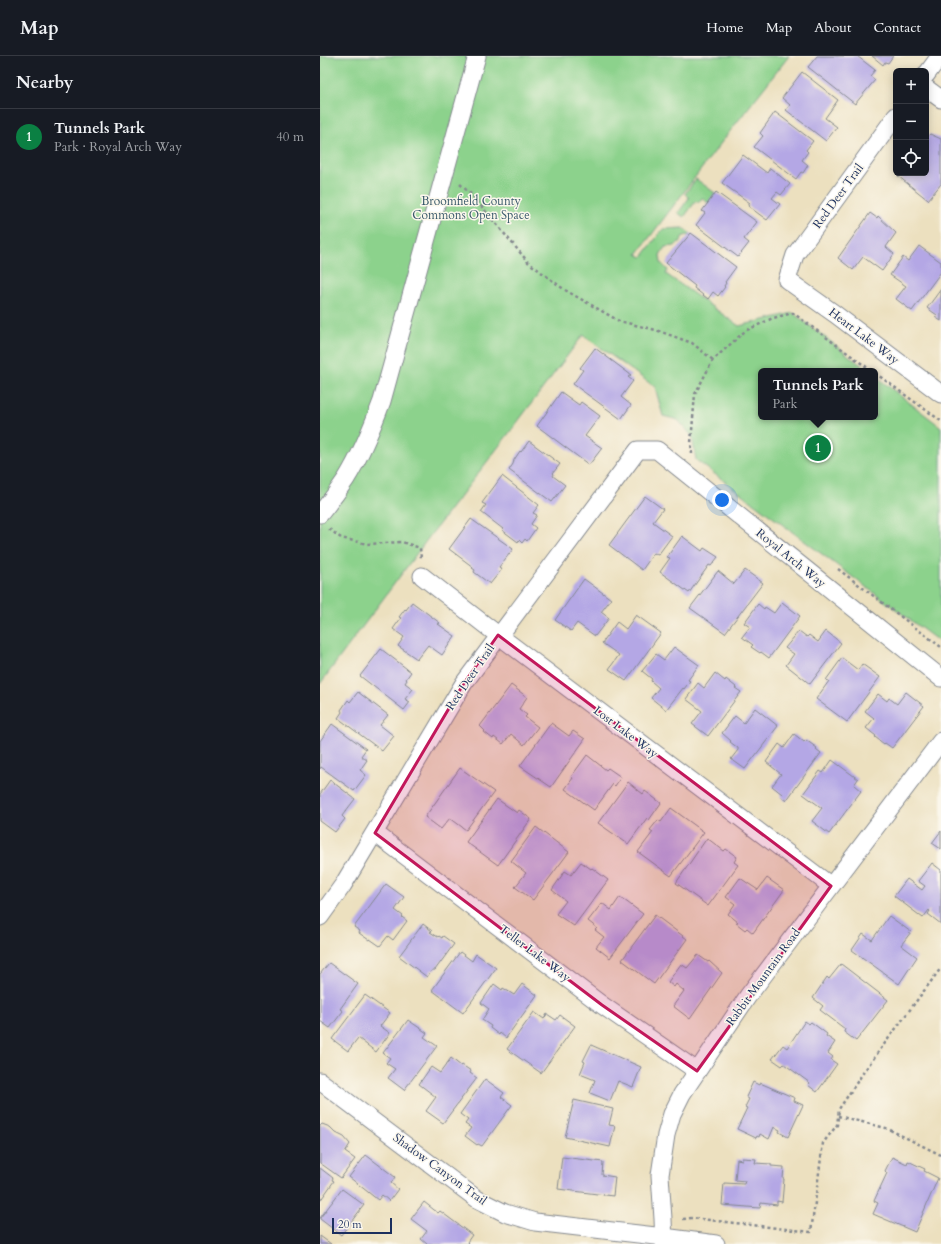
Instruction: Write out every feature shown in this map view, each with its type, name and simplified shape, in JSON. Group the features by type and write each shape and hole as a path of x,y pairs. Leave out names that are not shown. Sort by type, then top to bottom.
{"street":[{"path":"323,520 332,499 350,473 366,440 382,401 477,56"},
{"path":"929,71 940,56"},
{"path":"929,90 941,99"},
{"name":"Red Deer Trail","path":"787,280 796,255 893,120"},
{"name":"Heart Lake Way","path":"787,280 835,314 941,394"},
{"name":"Red Deer Trail","path":"320,917 343,885 375,833 464,683 498,635 638,450"},
{"name":"Royal Arch Way","path":"638,450 656,450 941,678"},
{"name":"Lost Lake Way","path":"422,576 831,886"},
{"name":"Rabbit Mountain Road","path":"664,1240 660,1175 666,1135 672,1114 682,1094 748,996 941,741"},
{"name":"Teller Lake Way","path":"375,833 602,1005 697,1071"},
{"name":"Shadow Canyon Trail","path":"320,1081 477,1199 505,1213 535,1222 664,1240 716,1244"}],"path":[{"path":"444,178 459,184 472,195 528,262 565,290 619,320 656,330 692,343 713,360"},
{"path":"693,459 691,443 695,394 713,360 745,331 773,318 793,313 868,368"},
{"path":"878,375 941,421"},
{"path":"323,520 341,538 367,544 402,542 420,548 422,576"},
{"path":"833,565 941,647"},
{"path":"663,1219 682,1220 692,1218 811,1232 823,1142 837,1125 839,1109 865,1070 941,968"},
{"path":"838,1116 886,1128 941,1155"}],"highlighted area":[{"path":"498,635 831,886 697,1071 602,1005 375,833 464,683"}],"green space":[{"name":"Broomfield County Commons Open Space","path":"320,56 789,56 637,254 642,257 663,229 683,228 691,234 689,236 687,235 682,237 681,242 675,246 665,247 660,255 661,263 668,270 666,274 739,326 793,313 865,368 758,368 758,420 878,420 878,378 941,427 941,643 696,460 692,436 678,420 663,416 655,387 583,335 426,541 320,684"},
{"path":"696,179 715,193 708,203 702,198 698,203 696,201 684,217 678,213 689,198 685,194"}],"building":[{"path":"817,56 857,56 875,70 870,76 875,80 855,104 808,67"},
{"path":"872,56 893,56 888,63 885,62 883,65"},
{"path":"802,72 838,100 825,118 837,127 826,141 786,110 790,105 782,98"},
{"path":"775,112 813,141 806,150 808,152 802,160 808,165 803,173 801,172 796,179 754,147 763,136 760,133"},
{"path":"930,134 941,139 941,184 928,200 898,176 929,176"},
{"path":"743,155 767,173 770,168 790,184 781,195 777,192 772,198 780,204 767,220 748,206 750,203 722,183"},
{"path":"716,192 757,222 744,239 749,243 738,257 696,225 705,213 702,211"},
{"path":"870,213 877,218 878,216 896,233 886,247 894,254 882,271 863,257 853,270 838,258"},
{"path":"691,233 736,267 725,282 725,287 718,296 713,292 708,299 694,288 695,286 666,263"},
{"path":"919,246 941,262 941,272 912,311 896,299 906,286 890,275 903,257 908,261"},
{"path":"941,289 941,321 935,317 937,315 927,308"},
{"path":"595,348 631,375 628,377 633,381 621,397 631,405 621,419 573,384 583,370 580,368"},
{"path":"561,392 579,405 581,402 600,416 585,436 602,448 589,465 537,426"},
{"path":"529,441 560,464 553,473 553,476 565,485 552,502 509,470 520,451 521,452"},
{"path":"502,476 539,505 533,513 537,515 531,524 536,528 527,541 525,539 522,543 519,540 518,542 502,530 503,529 481,512 486,505 482,503"},
{"path":"645,496 663,509 653,522 672,536 658,555 654,553 642,570 609,545"},
{"path":"471,519 513,549 499,567 502,569 490,584 474,572 475,570 472,568 473,567 449,549"},
{"path":"682,536 702,551 704,548 718,557 711,566 709,565 689,593 660,572 670,558 667,557"},
{"path":"745,570 763,583 725,633 690,608 718,571 734,584"},
{"path":"584,579 611,599 601,612 609,618 595,636 577,623 571,631 555,620"},
{"path":"412,602 455,636 442,655 428,645 417,659 398,646 404,637 393,629 401,618 399,617"},
{"path":"782,602 800,616 769,658 751,647 753,645 742,637 750,627 744,623 758,604 764,609 765,607 774,613"},
{"path":"636,615 661,633 626,681 609,669 619,655 602,643 617,622 626,629"},
{"path":"799,631 807,637 809,635 818,642 826,631 841,643 810,684 786,665 794,654 785,648"},
{"path":"674,647 699,665 688,680 690,681 666,710 651,698 659,688 651,681 652,679 642,671 656,654 664,660"},
{"path":"381,649 411,672 405,683 413,689 405,699 410,702 404,710 360,676"},
{"path":"842,658 858,670 862,664 880,677 847,722 816,699 829,681 826,680"},
{"path":"715,673 725,681 726,679 741,692 708,736 692,724 702,711 686,699 698,683 704,688"},
{"path":"511,685 527,697 519,709 527,715 525,717 538,727 524,745 511,734 503,744 484,732 485,731 480,726"},
{"path":"358,692 388,715 380,725 394,736 382,751 338,718 342,712 341,710 348,700 350,702"},
{"path":"906,692 924,706 892,748 885,743 884,744 866,728 874,718 865,711 878,694 887,701 889,698 897,704"},
{"path":"755,708 778,726 745,769 731,759 738,748 722,733 735,716 744,723"},
{"path":"551,723 569,736 573,731 585,739 551,787 520,766"},
{"path":"332,724 366,749 361,756 367,760 360,770 366,775 354,791 321,767 320,769 320,741"},
{"path":"794,734 804,742 806,740 821,753 786,801 780,796 782,794 772,786 781,774 766,762 779,744 784,748"},
{"path":"587,755 606,770 608,768 621,777 615,786 613,784 594,810 565,789 573,778 571,777"},
{"path":"832,760 858,779 854,785 861,791 829,834 812,821 822,808 803,794 820,771 823,773"},
{"path":"460,768 494,792 466,830 450,818 441,829 425,817"},
{"path":"330,780 355,799 342,816 345,819 335,832 320,821 320,794"},
{"path":"628,782 643,794 645,791 661,803 649,820 647,818 628,844 598,823"},
{"path":"497,799 517,813 519,810 531,819 498,865 466,842"},
{"path":"671,808 704,832 671,876 638,852 653,832 650,830 658,820 661,822"},
{"path":"536,827 569,852 533,900 515,887 526,873 511,861"},
{"path":"941,831 941,849 932,843"},
{"path":"707,838 724,851 726,849 737,857 734,862 738,865 708,906 676,883"},
{"path":"581,862 608,880 574,926 556,914 566,901 552,890 565,871 571,875"},
{"path":"932,863 941,870 941,924 928,914 930,911 929,910 923,918 894,896 907,879 922,890 925,886 918,881"},
{"path":"740,878 758,890 767,878 784,890 753,933 747,928 745,930 728,914 735,904 726,897"},
{"path":"386,884 404,897 395,910 407,921 393,940 388,936 380,946 359,933 360,931 354,927"},
{"path":"620,897 643,914 610,958 596,947 604,937 595,930 597,928 588,921 602,903 611,910"},
{"path":"655,915 687,939 654,984 622,960"},
{"path":"889,916 911,932 901,945 917,957 899,984 852,950 863,934 872,940"},
{"path":"423,924 432,931 430,932 438,937 439,936 442,938 443,936 454,944 435,970 432,970 427,977 399,956"},
{"path":"460,952 472,961 476,954 496,968 463,1013 432,990"},
{"path":"698,955 708,962 709,961 722,973 690,1019 673,1006 684,991 676,984 674,987 668,982 681,964 687,968"},
{"path":"329,963 358,984 340,1009 343,1011 330,1028 320,1021 320,974"},
{"path":"841,964 888,1000 856,1041 844,1032 845,1029 820,1010 823,1006 813,998 827,977 829,979"},
{"path":"494,984 502,990 503,988 514,995 522,984 537,995 506,1038 500,1033 499,1035 490,1028 491,1026 482,1020 489,1009 481,1003"},
{"path":"365,995 390,1013 380,1026 390,1033 376,1052 358,1038 348,1051 332,1039"},
{"path":"534,1012 544,1019 547,1014 556,1020 560,1015 575,1026 541,1073 507,1049"},
{"path":"408,1020 427,1033 424,1037 437,1046 404,1090 388,1078 395,1069 386,1063 390,1058 383,1053"},
{"path":"805,1021 809,1024 811,1022 835,1042 828,1053 833,1057 831,1060 837,1064 817,1092 808,1085 810,1083 784,1064 782,1066 772,1059 783,1045 787,1048"},
{"path":"591,1045 641,1067 633,1087 618,1081 610,1101 590,1093 595,1080 580,1074 585,1062 583,1061"},
{"path":"451,1058 461,1066 462,1065 471,1071 470,1073 477,1078 443,1123 426,1111 436,1097 419,1084 431,1067 440,1073"},
{"path":"485,1079 504,1093 501,1097 512,1105 482,1146 477,1145 465,1136 471,1128 465,1124 468,1120 460,1114"},
{"path":"753,1082 759,1085 760,1083 795,1098 794,1101 803,1105 788,1137 774,1127 769,1139 760,1134 759,1137 757,1136 756,1138 737,1129 747,1108 745,1107 749,1099 746,1097"},
{"path":"574,1100 613,1109 609,1125 615,1126 610,1147 565,1137"},
{"path":"322,1124 330,1127 336,1133 344,1137 350,1144 345,1152 355,1159 341,1178 320,1163 320,1126"},
{"path":"366,1155 395,1177 391,1183 398,1189 389,1201 382,1195 378,1200 349,1177"},
{"path":"562,1157 603,1162 602,1175 615,1177 613,1196 558,1189"},
{"path":"892,1157 907,1164 908,1161 925,1169 924,1171 938,1178 915,1232 873,1214 878,1203 874,1201 887,1173 885,1171"},
{"path":"742,1158 756,1159 755,1163 784,1167 782,1202 777,1201 777,1205 761,1203 760,1208 722,1205 724,1183 744,1184 745,1181 735,1180 737,1159 742,1160"},
{"path":"320,1168 333,1178 332,1180 334,1181 320,1201"},
{"path":"342,1189 364,1205 341,1235 320,1218"},
{"path":"424,1202 438,1213 440,1211 472,1235 467,1242 469,1244 427,1244 421,1239 427,1231 411,1219"},
{"path":"320,1236 331,1244 320,1244"}],"place":[{"name":"Tunnels Park","path":"818,448"}]}
